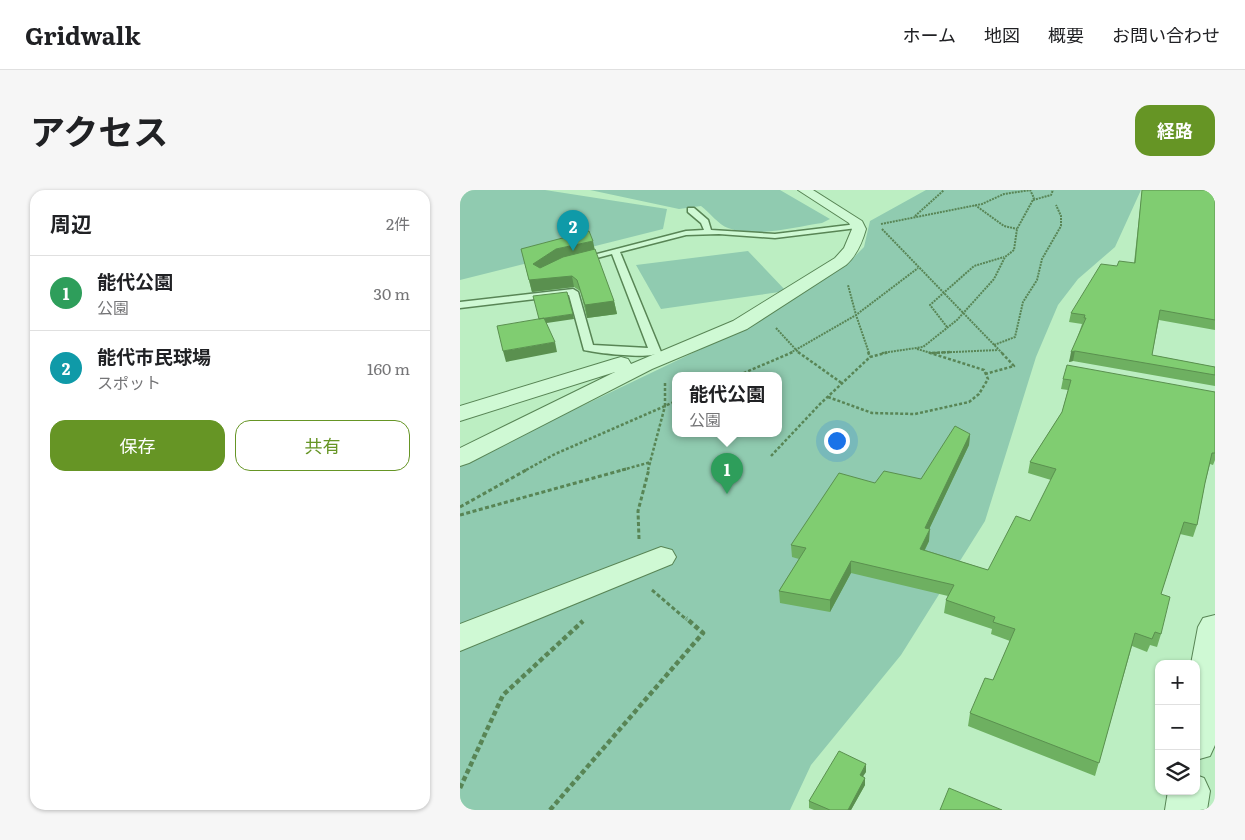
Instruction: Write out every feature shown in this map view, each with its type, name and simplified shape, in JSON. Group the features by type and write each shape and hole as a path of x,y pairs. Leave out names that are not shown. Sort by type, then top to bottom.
{"street":[{"path":"460,414 650,359 740,325 842,262 856,240 859,229 854,221 804,190"},
{"path":"460,458 650,359"},
{"path":"460,638 652,569"},
{"path":"1200,719 1215,627"},
{"path":"1186,810 1188,795"}],"lane":[{"path":"691,210 705,222 708,232"},
{"path":"570,262 686,233 708,232 775,236 857,226"},
{"path":"615,252 650,359"},
{"path":"460,305 573,292 588,348 650,359"}],"path":[{"path":"915,217 944,190"},
{"path":"947,328 930,305 943,292 974,266 1005,257 1014,250 1017,229 1034,198 1030,190 1004,194 975,205 878,224 943,292 962,314 1014,366 985,374"},
{"path":"1032,200 1051,195 1053,190"},
{"path":"975,205 1004,226 1017,229"},
{"path":"994,346 1015,337 1023,302 1037,280 1042,259 1061,226 1061,216 1056,205"},
{"path":"771,456 828,397 870,358 883,352 923,347 947,328 994,278 1005,257"},
{"path":"842,262 870,358"},
{"path":"746,372 796,352 856,315 918,268"},
{"path":"761,311 796,352 843,384"},
{"path":"828,397 850,408 894,416 914,416 964,404 975,399 988,379 984,370 916,349"},
{"path":"928,353 998,350"},
{"path":"550,810 703,633 649,587 652,569 638,511 665,406 665,380 650,359"},
{"path":"460,507 555,454 672,403"},
{"path":"460,515 651,462"},
{"path":"460,788 503,695 588,617"}],"green space":[{"path":"460,190 545,190 667,209 663,229 460,280"},
{"path":"590,190 780,190 830,219 822,223 775,231 739,231 728,228 701,206 679,209"},
{"path":"926,190 1141,190 1115,247 1078,279 1058,305 1036,357 985,521 901,655 811,765 790,810 460,810 460,467 559,417 749,326 848,263 864,247 870,221"},
{"path":"748,251 786,291 661,309 636,265"}],"building":[{"path":"1142,190 1215,190 1215,320 1160,310 1152,355 1215,367 1215,375 1075,351 1071,352 1086,318 1084,318 1085,315 1071,313 1101,264 1117,266 1119,261 1135,263"},
{"path":"589,231 593,241 556,249 533,264 540,268 563,257 595,249 614,301 585,305 577,280 572,276 529,280 521,249"},
{"path":"567,292 573,314 539,319 533,296"},
{"path":"544,318 555,342 503,351 497,326"},
{"path":"1067,365 1215,392 1215,453 1212,453 1197,525 1184,522 1161,594 1170,597 1161,634 1155,632 1152,639 1135,633 1099,763 970,713 985,678 993,680 1015,629 993,622 995,617 946,600 954,585 851,561 830,600 779,591 806,548 791,545 839,473 875,483 884,471 921,479 955,426 970,434 925,528 930,529 920,549 988,570 1016,516 1030,521 1056,469 1030,462 1062,412 1071,380 1063,379"},
{"path":"839,751 866,764 860,775 865,778 848,810 830,810 809,801"},
{"path":"949,788 1002,810 940,810"}],"place":[{"name":"能代市民球場","path":"573,251"},
{"name":"能代公園","path":"727,494"}]}
